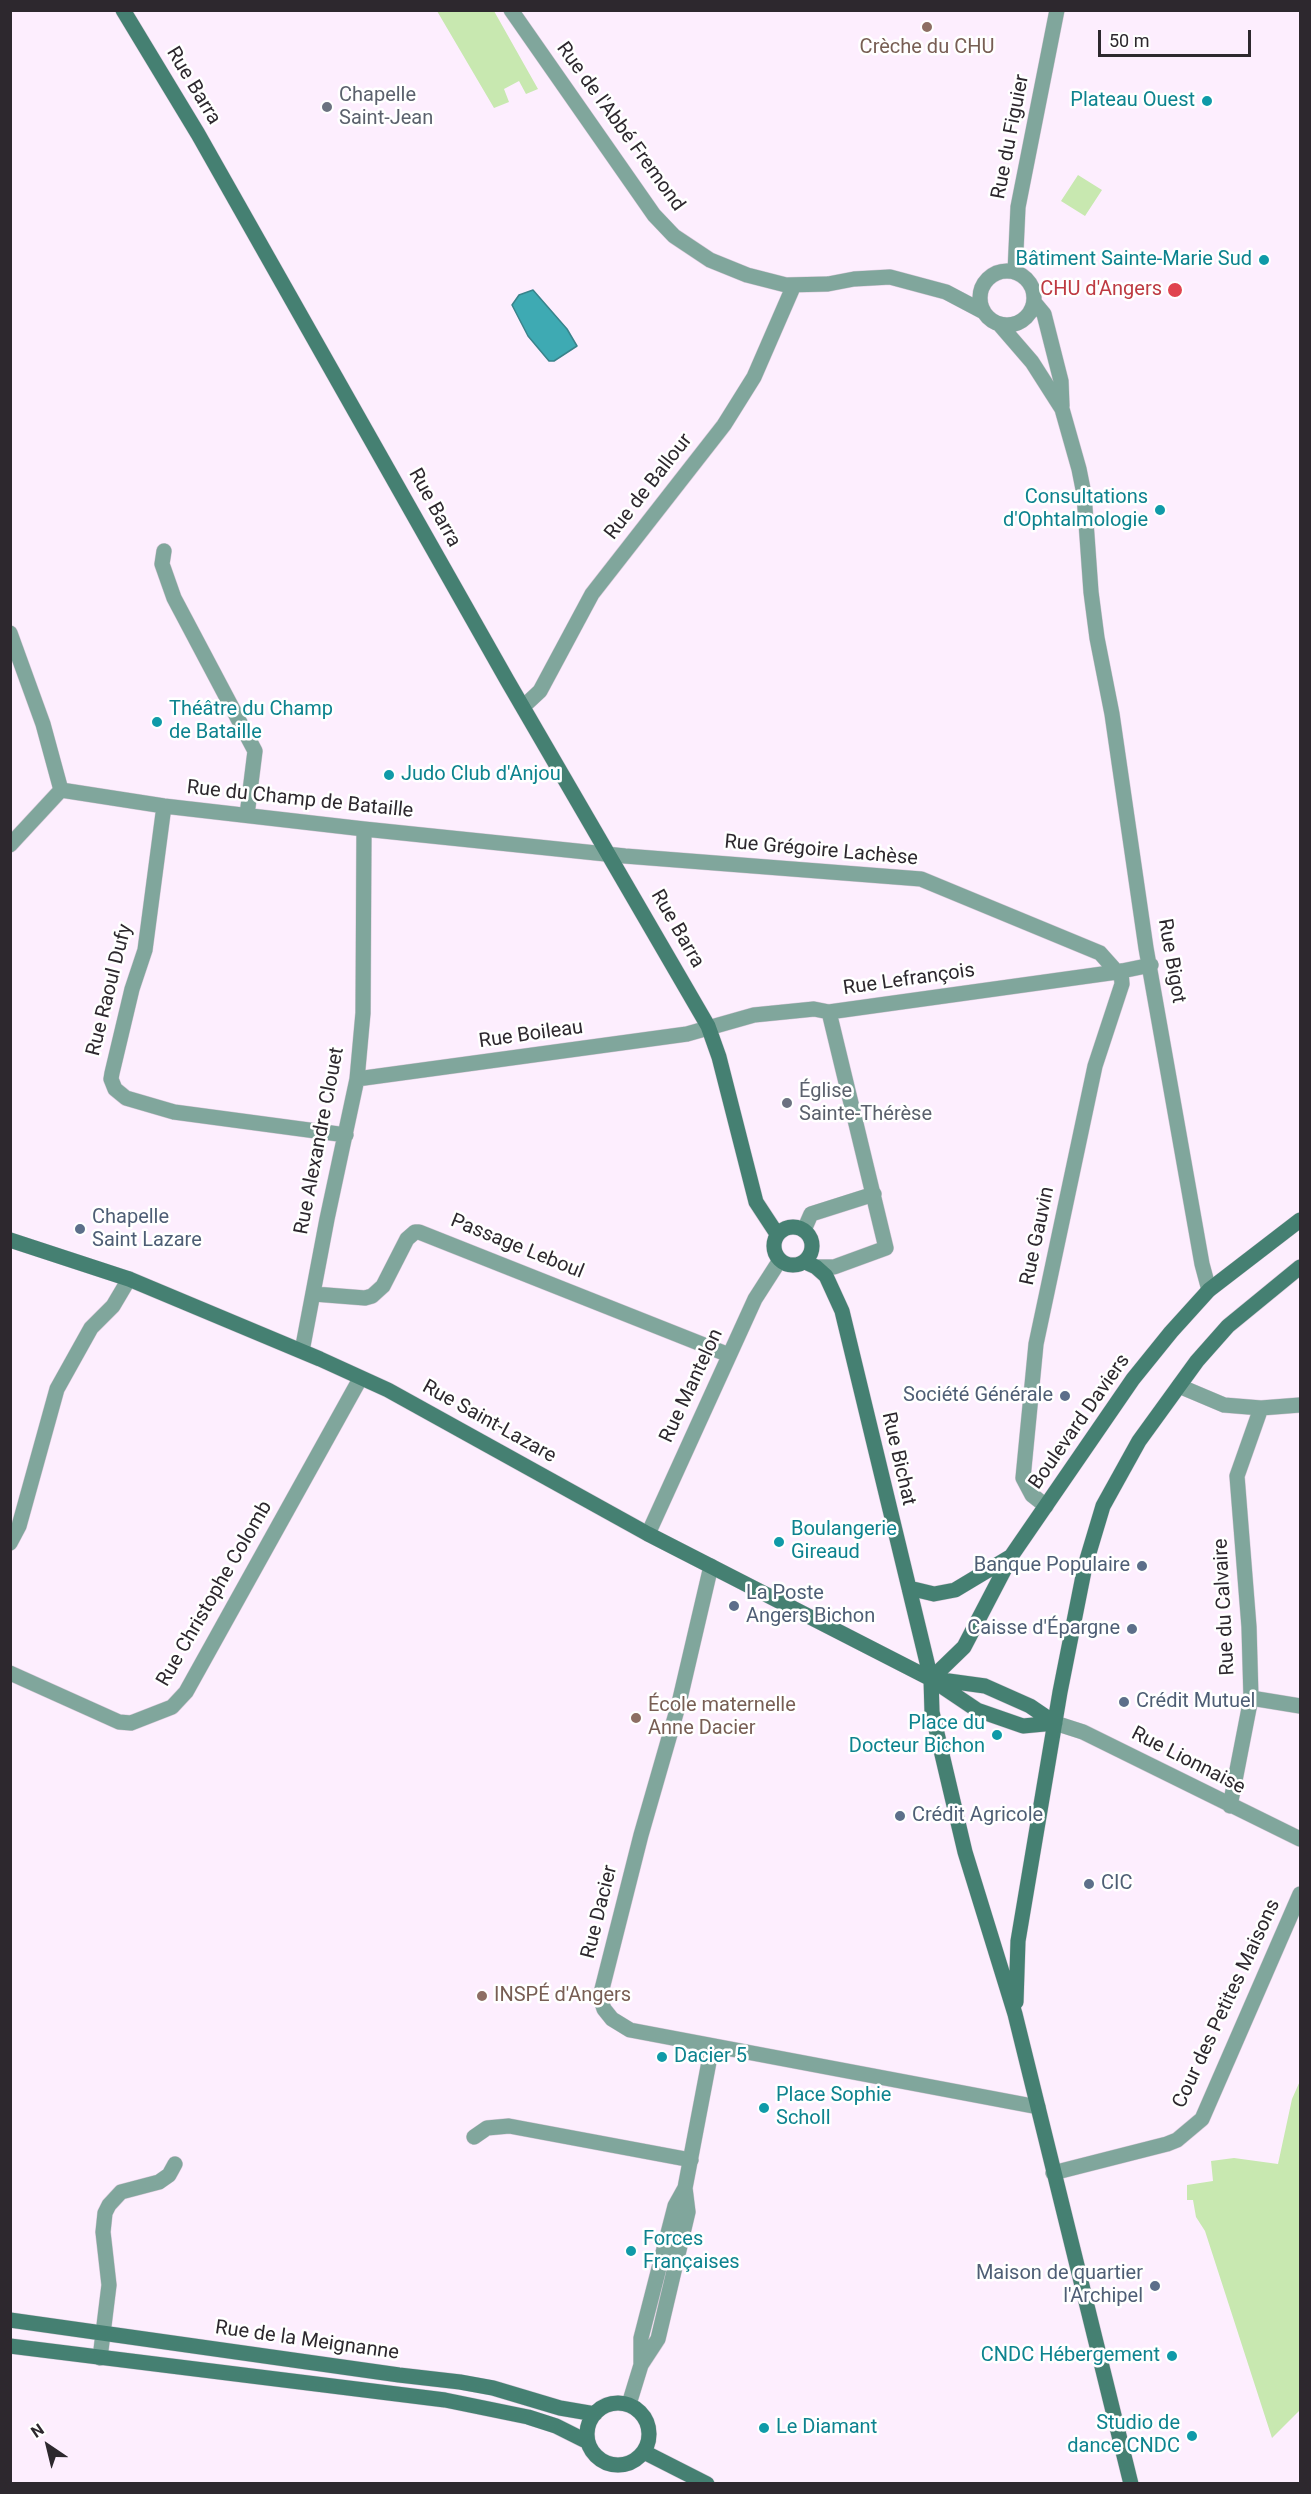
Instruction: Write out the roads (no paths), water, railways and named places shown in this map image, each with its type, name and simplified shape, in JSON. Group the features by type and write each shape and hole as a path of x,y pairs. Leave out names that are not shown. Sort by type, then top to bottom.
{"main road":[{"name":"Rue Barra","path":"123,10 198,134 708,1026"},
{"path":"708,1026 719,1057 756,1202 777,1234 774,1248 780,1260 789,1265 811,1264 812,1240 804,1230 792,1227 777,1234"},
{"name":"Boulevard Daviers","path":"931,1679 964,1647 1012,1556 1133,1379 1209,1290 1300,1220"},
{"name":"Rue Saint-Lazare","path":"10,1240 129,1279 302,1351 388,1390 648,1534 931,1679 977,1710 1023,1726 1055,1723"},
{"name":"Rue Bichat","path":"811,1264 826,1276 842,1311 931,1679 932,1712 965,1852 1015,2014"},
{"path":"1131,2484 1015,2014 1018,1941 1055,1723 1085,1566 1103,1506 1139,1441 1179,1386 1228,1326 1300,1267"},
{"path":"909,1588 934,1594 955,1590 1012,1556"},
{"name":"Rue Saint-Lazare","path":"931,1679 985,1686 1030,1706 1055,1723"},
{"name":"Rue de la Meignanne","path":"10,2320 460,2382 502,2390 560,2408 595,2414"},
{"name":"Rue de la Meignanne","path":"10,2346 490,2408 556,2426 588,2442"},
{"path":"612,2403 629,2404 639,2410 649,2428 649,2441 644,2452 630,2462 617,2465 603,2461 595,2455 588,2442 588,2424 600,2408 612,2403"},
{"path":"644,2452 707,2484"}],"street":[{"name":"Rue de l'Abbé Fremond","path":"510,10 654,215 674,236 710,260 747,275 794,285 828,284 890,276 946,292 982,311"},
{"name":"Rue du Figuier","path":"1015,272 1018,207 1057,10"},
{"path":"1000,325 1022,321 1028,316 1034,302 1033,290 1029,282 1015,272 1004,271 994,274 986,281 980,290 979,300 982,311 989,320 1000,325 1032,362 1062,409"},
{"name":"Rue de Ballour","path":"524,706 540,691 592,594 724,425 754,377 794,285"},
{"path":"1034,302 1044,314 1061,381 1062,409"},
{"name":"Rue Bigot","path":"1062,409 1071,434 1084,494 1091,592 1097,638 1112,714 1146,948 1151,965 1202,1264 1209,1290"},
{"path":"164,551 162,564 174,598 255,751 247,815"},
{"path":"10,633 43,724 61,790 10,845"},
{"name":"Rue du Champ de Bataille","path":"61,790 164,806 609,854"},
{"name":"Rue Raoul Dufy","path":"164,806 145,950 132,989 112,1073 111,1079 115,1089 126,1098 174,1112 346,1135"},
{"name":"Rue Alexandre Clouet","path":"302,1351 357,1079 363,1013 364,829"},
{"name":"Rue Grégoire Lachèse","path":"609,854 921,879 1100,952 1119,971"},
{"path":"1119,971 1151,965"},
{"name":"Rue Lefrançois","path":"708,1026 754,1015 814,1009 829,1012 1119,971"},
{"name":"Rue Gauvin","path":"1046,1506 1032,1495 1023,1478 1036,1344 1095,1066 1122,984 1119,971"},
{"path":"811,1264 834,1267 886,1248 829,1012"},
{"name":"Rue Boileau","path":"357,1079 687,1034 708,1026"},
{"path":"804,1230 811,1214 874,1194"},
{"name":"Passage Leboul","path":"314,1294 365,1298 372,1296 382,1286 407,1239 415,1232 419,1232 729,1355"},
{"name":"Rue Mantelon","path":"648,1534 755,1299 780,1260"},
{"path":"10,1543 19,1526 57,1389 91,1328 113,1306 129,1279"},
{"name":"Rue Christophe Colomb","path":"10,1673 119,1722 131,1723 172,1707 186,1692 360,1379"},
{"path":"1179,1386 1217,1404 1261,1408 1300,1405"},
{"name":"Rue du Calvaire","path":"1230,1806 1251,1698 1249,1627 1237,1476 1261,1408"},
{"name":"Rue Dacier","path":"711,1566 679,1703 641,1835 604,1978 601,1997 604,2009 612,2019 630,2030 1038,2107"},
{"path":"1251,1698 1300,1706"},
{"name":"Rue Lionnaise","path":"1055,1723 1083,1731 1300,1839"},
{"name":"Cour des Petites Maisons","path":"1053,2173 1167,2144 1177,2140 1202,2119 1300,1894"},
{"path":"629,2404 641,2365 641,2338 675,2206 686,2188 712,2046"},
{"path":"474,2137 487,2128 509,2126 691,2160"},
{"path":"100,2358 109,2285 103,2232 105,2213 109,2205 122,2192 159,2182 169,2175 175,2164"}],"water":[{"path":"533,290 567,329 577,346 554,361 549,361 528,336 512,305 519,295"}],"place":[{"name":"Crèche du CHU","path":"927,27"},
{"name":"Plateau Ouest","path":"1207,101"},
{"name":"Chapelle Saint-Jean","path":"327,107"},
{"name":"Bâtiment Sainte-Marie Sud","path":"1264,260"},
{"name":"CHU d'Angers","path":"1175,290"},
{"name":"Consultations d'Ophtalmologie","path":"1160,510"},
{"name":"Théâtre du Champ de Bataille","path":"157,722"},
{"name":"Judo Club d'Anjou","path":"389,775"},
{"name":"Église Sainte-Thérèse","path":"787,1103"},
{"name":"Chapelle Saint Lazare","path":"80,1229"},
{"name":"Société Générale","path":"1065,1396"},
{"name":"Boulangerie Gireaud","path":"779,1542"},
{"name":"Banque Populaire","path":"1142,1566"},
{"name":"La Poste Angers Bichon","path":"734,1606"},
{"name":"Caisse d'Épargne","path":"1132,1629"},
{"name":"Crédit Mutuel","path":"1124,1702"},
{"name":"École maternelle Anne Dacier","path":"636,1718"},
{"name":"Place du Docteur Bichon","path":"997,1735"},
{"name":"Crédit Agricole","path":"900,1816"},
{"name":"CIC","path":"1089,1884"},
{"name":"INSPÉ d'Angers","path":"482,1996"},
{"name":"Dacier 5","path":"662,2057"},
{"name":"Place Sophie Scholl","path":"764,2108"},
{"name":"Forces Françaises","path":"631,2251"},
{"name":"Maison de quartier l'Archipel","path":"1155,2286"},
{"name":"CNDC Hébergement","path":"1172,2356"},
{"name":"Le Diamant","path":"764,2428"},
{"name":"Studio de dance CNDC","path":"1192,2436"}]}
